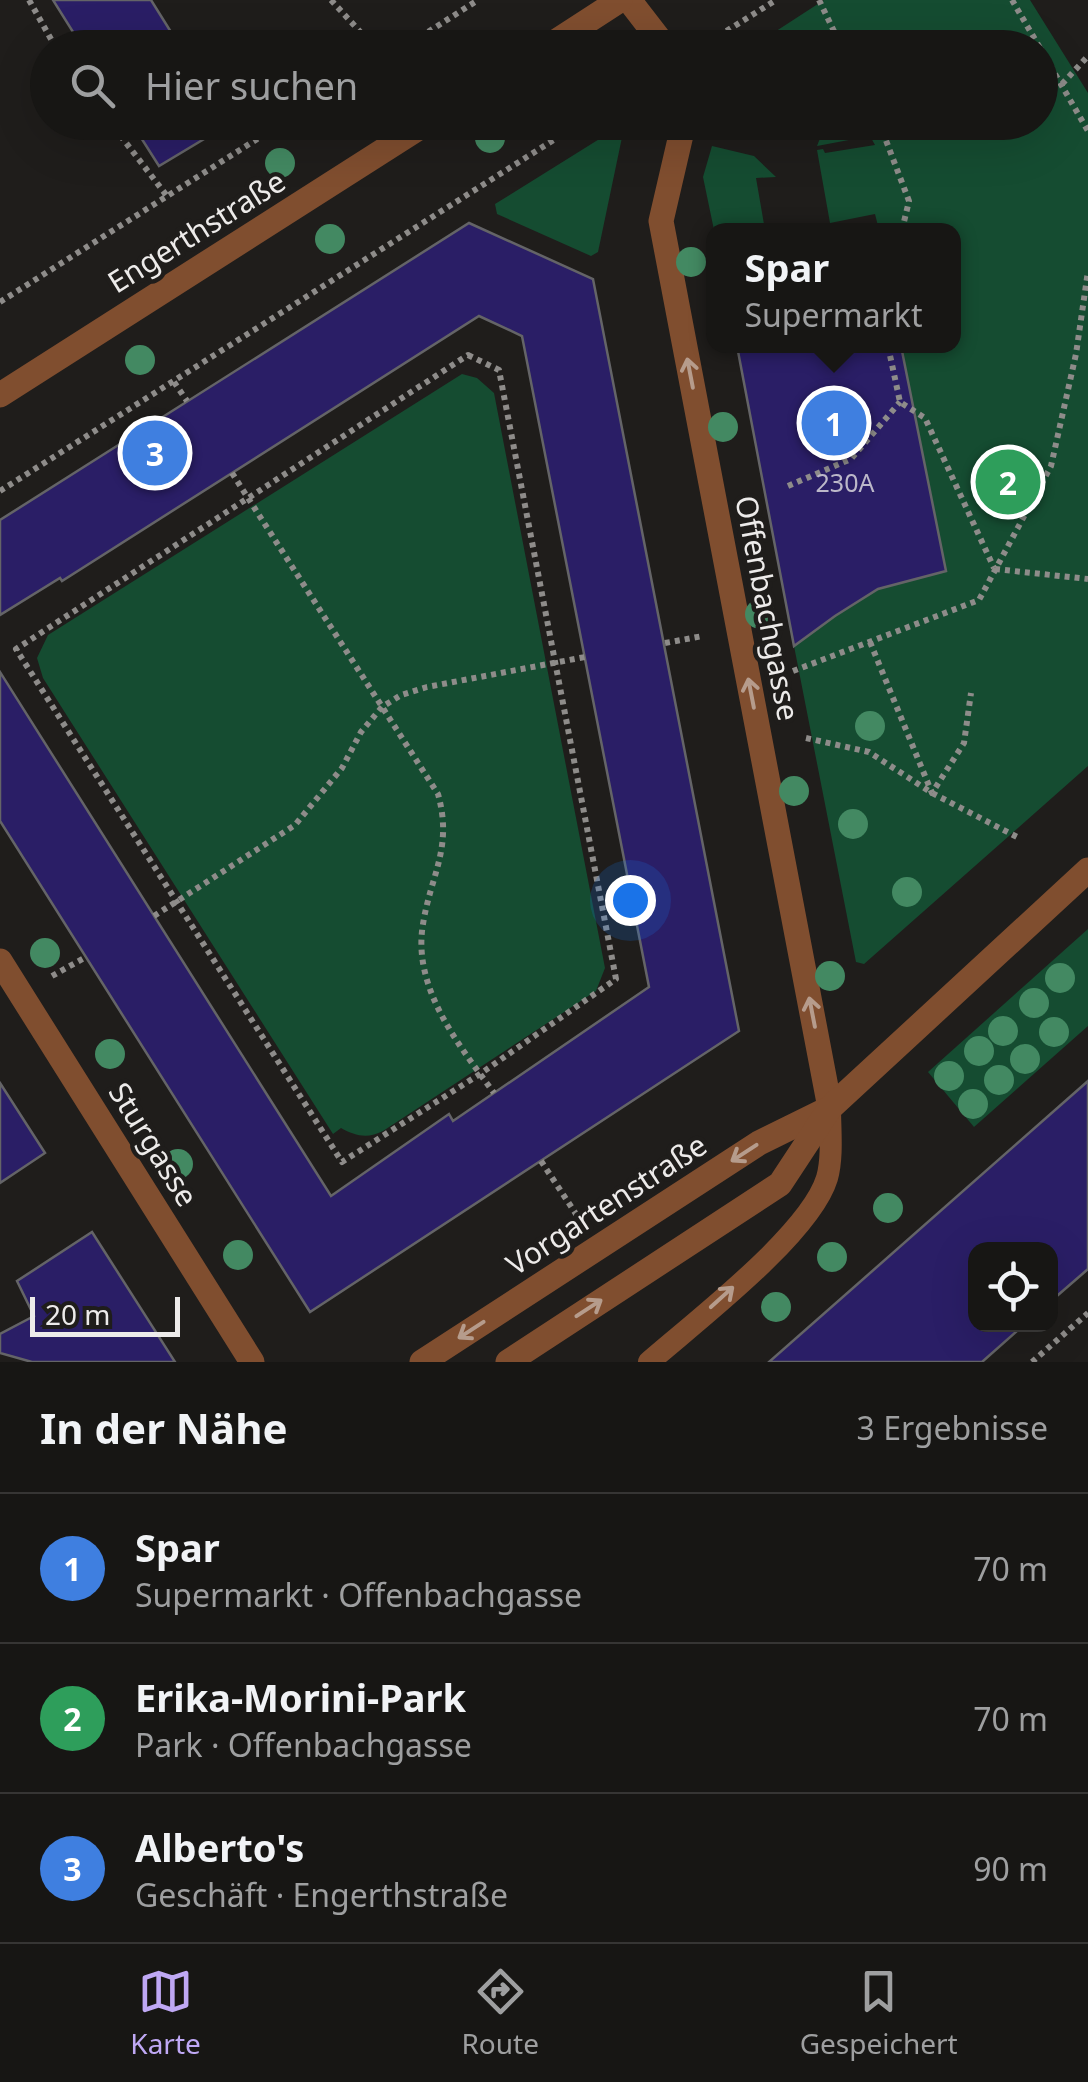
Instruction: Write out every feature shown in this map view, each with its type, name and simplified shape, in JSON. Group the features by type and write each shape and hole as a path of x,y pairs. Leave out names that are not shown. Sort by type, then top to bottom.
{"street":[{"path":"574,30 620,0"},
{"path":"629,0 652,30"},
{"name":"Engerthstraße","path":"0,394 400,140"},
{"name":"Offenbachgasse","path":"680,140 661,221 830,1108"},
{"name":"Vorgartenstraße","path":"508,1362 780,1184 830,1108 1088,870"},
{"name":"Sturgasse","path":"0,961 252,1362"},
{"name":"Vorgartenstraße","path":"422,1362 758,1143 830,1108"}],"lane":[{"path":"649,1362 793,1234 828,1176 830,1108"}],"path":[{"path":"29,0 46,30"},
{"path":"331,0 358,30"},
{"path":"432,30 478,0"},
{"path":"728,30 776,0"},
{"path":"819,0 833,30"},
{"path":"1012,0 1030,30"},
{"path":"1062,84 1088,56"},
{"path":"1058,77 1088,131"},
{"path":"124,140 167,196"},
{"path":"0,302 256,140"},
{"path":"0,490 554,140"},
{"path":"886,140 909,201 904,223"},
{"path":"793,671 979,600 1050,466 1076,354 1088,271"},
{"path":"890,353 900,402 925,418 995,569"},
{"path":"468,355 499,370 616,980 480,1074 342,1162 16,649 248,496 468,355"},
{"path":"174,381 187,402"},
{"path":"788,486 851,459 900,402"},
{"path":"232,473 438,794 443,814 443,856 423,921 421,943 435,1001 450,1033 494,1093"},
{"path":"995,569 1088,579"},
{"path":"870,642 932,793"},
{"path":"154,916 294,825 327,789 361,732 382,707 427,687 584,657"},
{"path":"932,793 964,743 970,694"},
{"path":"806,738 869,752 932,793 1019,838"},
{"path":"541,1161 598,1248"},
{"path":"1032,1362 1088,1313"}],"green space":[{"path":"824,0 1030,0 1049,30 778,30"},
{"path":"1058,45 1088,93 1088,766 864,964 856,962 794,646 878,589 946,570 902,353 961,353 961,223 877,223 875,214 830,223 817,150 823,149 825,153 875,145 872,140 1058,140"},
{"path":"598,140 621,140 598,252 591,256 497,214 495,204"},
{"path":"819,140 849,140 817,146"},
{"path":"712,146 754,156 776,177 756,178 764,223 713,223 703,177"},
{"path":"462,374 477,378 494,393 605,968 596,991 383,1131 362,1136 341,1128 333,1134 43,678 37,658 48,635"},
{"path":"1088,929 1088,1026 974,1127 928,1072"}],"building":[{"path":"53,0 151,0 170,30 72,30"},
{"path":"142,140 202,140 159,166"},
{"path":"469,223 593,279 739,1031 310,1312 0,821 0,672 331,1196 449,1114 453,1121 649,987 522,336 479,316 62,581 60,578 0,615 0,520"},
{"path":"738,353 902,353 946,571 878,589 794,646"},
{"path":"1088,1081 1088,1269 1058,1295 1058,1242 968,1242 968,1332 1016,1332 982,1362 769,1362"},
{"path":"0,1083 45,1153 0,1183"},
{"path":"92,1232 175,1362 32,1362 0,1353 0,1334 34,1316 17,1281"}],"place":[{"name":"Spar","path":"834,423"},
{"name":"Alberto's","path":"155,453"},
{"name":"Erika-Morini-Park","path":"1008,482"}]}
